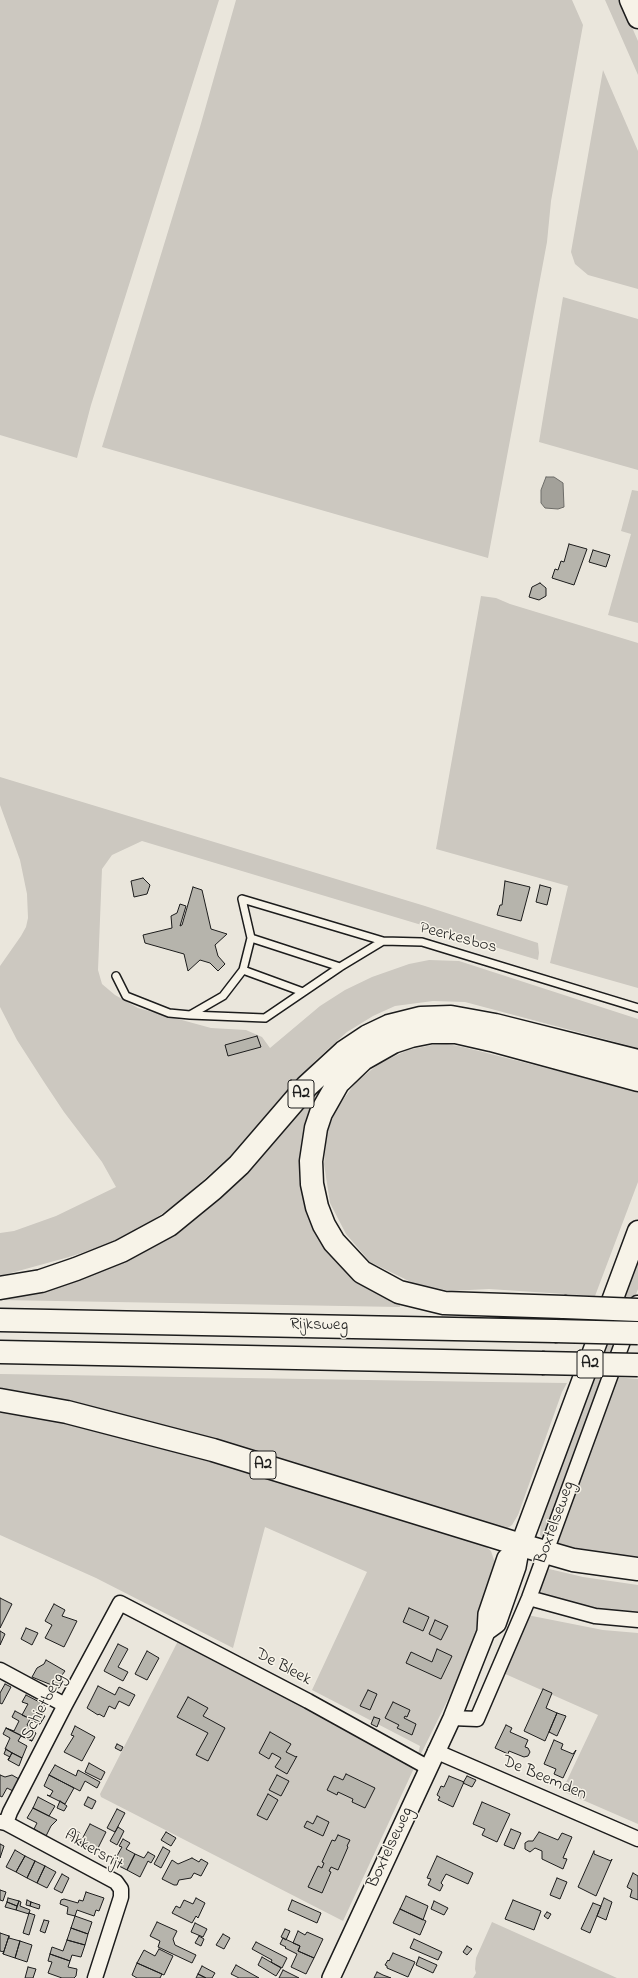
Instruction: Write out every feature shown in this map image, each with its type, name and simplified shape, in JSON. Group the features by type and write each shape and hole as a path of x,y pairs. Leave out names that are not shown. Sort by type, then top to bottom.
{"highway":[{"name":"A2","path":"0,1288 41,1280 76,1269 120,1251 169,1225 213,1189 239,1165 307,1086 344,1052 368,1036 389,1026 421,1018 451,1016 495,1025 638,1061"},
{"name":"A2","path":"638,1080 456,1032 431,1032 411,1036 393,1042 362,1059 338,1083 321,1113 314,1139 311,1161 312,1184 317,1207 324,1225 334,1242 362,1272 400,1292 444,1303 638,1310"},
{"name":"Rijksweg","path":"0,1320 638,1333"},
{"name":"Rijksweg","path":"0,1352 638,1365"},
{"name":"A2","path":"0,1400 66,1412 214,1450 573,1560 638,1569"}],"main road":[{"path":"630,0 638,18"},
{"name":"Boxtelseweg","path":"521,1545 638,1231"}],"street":[{"name":"Boxtelseweg","path":"452,1718 477,1719 529,1598 638,1300"},
{"name":"Boxtelseweg","path":"331,1978 429,1768 435,1751 452,1718 486,1632 496,1624 517,1567 521,1545"},
{"path":"529,1598 595,1616 638,1620"},
{"name":"Schietberg","path":"4,1816 120,1603"},
{"name":"De Bleek","path":"120,1603 308,1701 429,1768"},
{"path":"0,1670 65,1705"},
{"name":"De Beemden","path":"435,1751 638,1839"},
{"name":"Akkersrijt","path":"4,1816 116,1882 121,1889 121,1897 95,1978"}],"lane":[{"name":"Peerkesbos","path":"251,938 242,898 383,941 422,942 638,1008"},
{"path":"190,1015 223,996 243,970 251,938 340,967"},
{"path":"116,976 126,996 169,1013 265,1018 340,967 383,941"},
{"path":"243,970 304,992"}],"shaded area":[{"path":"0,0 219,0 91,405 77,458 0,435"},
{"path":"236,0 572,0 583,25 551,201 547,242 488,558 102,447 200,127"},
{"path":"605,0 620,0 638,41 638,75"},
{"path":"603,70 638,151 638,289 588,275 575,264 571,252"},
{"path":"563,297 638,319 638,470 539,442"},
{"path":"546,477 554,477 563,483 564,507 558,509 545,508 541,503 541,490"},
{"path":"632,490 638,491 638,623 608,615 631,534 621,531"},
{"path":"481,596 496,598 510,604 638,643 638,988 550,963 568,886 436,849"},
{"path":"0,777 425,906 538,943 538,960 142,841 112,855 102,869 98,970 102,984 115,995 138,1008 211,1028 246,1030 262,1037 270,1048 320,1006 345,990 372,977 409,964 429,960 459,961 638,1019 638,1048 465,1002 433,1001 395,1006 373,1016 347,1032 316,1060 239,1148 179,1202 141,1228 106,1245 0,1276 0,1233 14,1231 56,1216 116,1187 102,1162 64,1112 44,1082 17,1040 0,1007 0,966 21,936 26,927 28,918 27,894 20,860 0,805"},
{"path":"447,1044 562,1072 638,1088 638,1182 595,1296 489,1289 450,1291 413,1283 370,1262 346,1234 330,1203 324,1164 327,1132 337,1108 356,1082 380,1063 408,1050 432,1045"},
{"path":"330,1073 308,1211 400,1299 400,1307 0,1300 0,1294 120,1256"},
{"path":"638,1262 638,1289 545,1540 540,1535 541,1520"},
{"path":"0,1374 567,1383 562,1392 518,1515 512,1525 505,1530 0,1396"},
{"path":"613,1377 638,1379 638,1559 587,1552 554,1545"},
{"path":"0,1405 97,1425 483,1544 491,1551 496,1566 480,1624 463,1669 415,1766 420,1746 312,1690 367,1572 265,1527 233,1648 96,1578 0,1535"},
{"path":"545,1568 583,1577 638,1585 638,1617 606,1613 544,1599 539,1585"},
{"path":"527,1615 603,1630 638,1633 638,1824 562,1791 598,1715 503,1673"},
{"path":"178,1641 284,1695 415,1766 343,1921 101,1797 100,1794"},
{"path":"492,1922 617,1978 473,1978 476,1973 476,1958"}],"building":[{"path":"569,544 587,549 574,585 552,578 555,569 558,570 561,561 564,562"},
{"path":"593,550 610,555 606,567 589,562"},
{"path":"540,583 546,588 546,596 539,600 529,597 532,587"},
{"path":"143,878 150,885 147,894 134,897 131,881"},
{"path":"505,881 530,887 521,921 497,915 500,905 502,905"},
{"path":"540,885 551,888 547,905 536,902"},
{"path":"193,887 202,890 211,929 227,934 215,945 218,956 225,964 218,971 210,963 200,960 188,971 184,954 145,943 143,935 172,928 171,916 177,913 180,904 186,906 180,926 182,925"},
{"path":"257,1036 261,1047 228,1056 225,1045"},
{"path":"0,1598 12,1604 0,1628"},
{"path":"54,1604 65,1610 62,1616 77,1621 64,1647 45,1638 52,1625 45,1621"},
{"path":"409,1608 429,1617 423,1631 403,1622"},
{"path":"435,1620 448,1626 441,1640 429,1634"},
{"path":"26,1628 38,1633 32,1645 21,1639"},
{"path":"0,1631 5,1634 0,1645"},
{"path":"118,1644 128,1649 118,1667 128,1672 123,1681 104,1671"},
{"path":"437,1649 452,1656 441,1679 406,1663 411,1652 432,1662"},
{"path":"147,1651 159,1658 147,1680 135,1674"},
{"path":"46,1660 65,1671 59,1679 63,1681 59,1688 32,1677 37,1668 44,1664"},
{"path":"5,1684 11,1687 2,1704 0,1703 0,1693"},
{"path":"98,1686 115,1695 119,1687 135,1695 129,1706 119,1701 115,1709 109,1706 104,1717 87,1708"},
{"path":"543,1689 552,1693 546,1708 557,1713 545,1741 524,1731"},
{"path":"368,1690 377,1694 370,1710 360,1706"},
{"path":"26,1695 45,1705 42,1711 44,1712 43,1715 45,1716 40,1724 22,1715 28,1704 22,1702"},
{"path":"188,1697 208,1708 203,1716 225,1728 208,1761 196,1755 208,1733 177,1717"},
{"path":"393,1702 410,1710 407,1717 405,1716 404,1718 416,1724 412,1735 397,1728 399,1725 385,1718"},
{"path":"15,1711 40,1724 30,1719 27,1725 35,1729 34,1732 36,1733 32,1741 6,1728 14,1731 19,1721 12,1717"},
{"path":"557,1713 566,1716 557,1736 549,1732"},
{"path":"374,1717 380,1719 377,1727 371,1724"},
{"path":"506,1725 512,1728 510,1732 528,1740 525,1747 528,1748 530,1752 528,1756 524,1757 509,1751 508,1754 495,1748"},
{"path":"75,1726 95,1737 82,1761 64,1752 74,1736 71,1735"},
{"path":"6,1728 32,1741 21,1736 18,1741 27,1746 22,1758 5,1749 10,1738 3,1734"},
{"path":"270,1732 291,1744 286,1752 296,1757 297,1756 287,1774 275,1767 281,1758 272,1753 269,1759 259,1753"},
{"path":"554,1740 563,1744 561,1749 573,1754 576,1750 563,1778 554,1774 556,1769 544,1764"},
{"path":"117,1744 123,1747 121,1751 115,1748"},
{"path":"6,1749 12,1753 10,1757 4,1754"},
{"path":"12,1753 22,1758 19,1766 8,1760"},
{"path":"89,1763 105,1772 101,1780 85,1772"},
{"path":"55,1765 76,1776 78,1770 100,1782 97,1788 85,1781 80,1791 49,1775"},
{"path":"346,1774 375,1788 365,1808 352,1802 353,1799 338,1792 337,1795 327,1790 334,1776 343,1780"},
{"path":"0,1775 5,1777 12,1775 19,1779 13,1791 7,1788 2,1797 0,1796"},
{"path":"49,1775 74,1788 65,1804 47,1795 50,1796 53,1791 44,1786"},
{"path":"277,1775 289,1781 281,1796 269,1790"},
{"path":"449,1776 464,1782 453,1807 438,1800 440,1797 437,1795 441,1786 444,1787"},
{"path":"467,1776 476,1780 472,1787 463,1783"},
{"path":"268,1794 278,1800 267,1820 257,1815"},
{"path":"38,1797 55,1806 49,1816 33,1808"},
{"path":"88,1797 96,1801 92,1809 84,1805"},
{"path":"60,1801 67,1806 64,1811 57,1808"},
{"path":"482,1802 510,1814 497,1842 482,1835 485,1829 473,1824"},
{"path":"33,1808 57,1820 51,1826 46,1836 34,1829 37,1823 27,1818"},
{"path":"117,1809 125,1813 115,1832 107,1828"},
{"path":"317,1816 329,1822 323,1836 304,1827 307,1821 313,1824"},
{"path":"90,1824 106,1832 96,1852 80,1843"},
{"path":"118,1827 124,1831 117,1845 110,1841"},
{"path":"511,1829 521,1833 514,1849 504,1845"},
{"path":"74,1830 80,1833 76,1840 70,1837"},
{"path":"166,1832 176,1838 171,1846 161,1840"},
{"path":"539,1832 558,1840 562,1833 572,1837 563,1858 567,1859 563,1869 542,1859 542,1851 535,1848 530,1852 525,1849 525,1843 528,1841 533,1841"},
{"path":"338,1835 350,1840 338,1870 331,1867 329,1871 331,1872 322,1893 308,1887 318,1866 322,1868 324,1863 322,1862 332,1840 335,1841"},
{"path":"123,1839 130,1843 126,1849 135,1854 127,1870 113,1863 122,1847 119,1846"},
{"path":"0,1844 4,1846 0,1858"},
{"path":"163,1847 170,1851 161,1868 154,1864"},
{"path":"15,1850 25,1856 16,1872 6,1867"},
{"path":"594,1851 594,1854 611,1861 612,1859 596,1896 578,1887"},
{"path":"148,1852 155,1856 151,1863 148,1861 140,1877 127,1870 135,1854 144,1858"},
{"path":"25,1856 35,1861 27,1878 16,1872"},
{"path":"437,1856 473,1873 468,1884 446,1874 441,1883 443,1885 440,1891 428,1885 431,1879 427,1878"},
{"path":"192,1858 199,1862 201,1859 208,1863 201,1876 194,1873 191,1878 179,1880 177,1885 162,1879 172,1860 178,1864"},
{"path":"35,1861 45,1866 37,1883 27,1878"},
{"path":"45,1866 56,1872 47,1888 37,1883"},
{"path":"633,1873 638,1876 638,1900 630,1897 632,1890 627,1887"},
{"path":"62,1874 69,1878 62,1893 54,1889"},
{"path":"557,1878 567,1882 560,1899 550,1895"},
{"path":"0,1890 6,1892 3,1901 0,1900"},
{"path":"86,1892 104,1898 99,1911 96,1910 94,1916 77,1910 75,1916 67,1914 68,1907 60,1904 61,1900 64,1899 78,1903 79,1900 83,1901"},
{"path":"406,1896 428,1906 423,1920 400,1909"},
{"path":"8,1898 19,1901 17,1906 7,1902"},
{"path":"196,1898 205,1903 198,1918 196,1916 192,1923 172,1913 176,1906 180,1908 184,1900 193,1904"},
{"path":"604,1898 612,1902 606,1920 597,1916"},
{"path":"27,1900 31,1902 30,1906 26,1905"},
{"path":"292,1900 321,1913 317,1923 288,1910"},
{"path":"513,1900 541,1911 534,1930 505,1919"},
{"path":"19,1901 21,1902 20,1906 30,1910 29,1914 16,1910"},
{"path":"434,1901 448,1908 444,1915 431,1909"},
{"path":"7,1902 17,1906 16,1910 5,1907"},
{"path":"31,1902 40,1905 39,1909 30,1906"},
{"path":"593,1903 601,1906 590,1933 581,1929"},
{"path":"400,1909 426,1921 420,1935 393,1923"},
{"path":"547,1912 551,1914 548,1919 544,1916"},
{"path":"29,1913 35,1915 29,1935 23,1933"},
{"path":"75,1916 92,1922 88,1934 71,1928"},
{"path":"44,1920 49,1921 45,1933 40,1931"},
{"path":"157,1922 177,1931 173,1939 175,1945 196,1955 192,1963 158,1947 160,1941 150,1936"},
{"path":"195,1923 207,1929 203,1937 191,1932"},
{"path":"71,1928 88,1934 85,1945 67,1940"},
{"path":"285,1929 290,1931 286,1940 281,1937"},
{"path":"298,1931 305,1935 307,1932 323,1939 314,1958 298,1951 300,1946 293,1943"},
{"path":"0,1933 9,1936 4,1952 0,1951"},
{"path":"223,1934 230,1938 224,1949 216,1945"},
{"path":"9,1936 9,1938 20,1941 15,1958 3,1954"},
{"path":"199,1936 204,1939 201,1946 195,1943"},
{"path":"283,1938 300,1946 298,1951 314,1958 306,1974 291,1967 297,1954 280,1944"},
{"path":"414,1939 442,1952 438,1960 410,1948"},
{"path":"67,1940 85,1945 81,1957 72,1955 70,1961 50,1954 52,1947 63,1951"},
{"path":"20,1941 32,1945 27,1962 15,1958"},
{"path":"256,1942 287,1958 282,1968 271,1962 272,1960 252,1949"},
{"path":"467,1946 472,1949 467,1955 463,1952"},
{"path":"159,1949 173,1956 164,1975 137,1963 144,1950 155,1956"},
{"path":"393,1953 415,1962 408,1977 387,1968 385,1965"},
{"path":"50,1954 70,1961 68,1967 77,1969 76,1976 74,1978 62,1978 48,1973 52,1962 48,1961"},
{"path":"262,1957 281,1968 276,1976 258,1965"},
{"path":"419,1957 437,1965 433,1973 416,1965"},
{"path":"137,1963 162,1974 160,1978 137,1978 132,1975"},
{"path":"236,1965 259,1978 239,1978 231,1974"},
{"path":"202,1966 215,1973 212,1978 206,1978 198,1974"},
{"path":"28,1967 36,1969 33,1978 25,1978"},
{"path":"283,1970 299,1978 279,1978"},
{"path":"377,1972 383,1975 391,1978 374,1978"},
{"path":"198,1974 206,1978 196,1978"}]}
